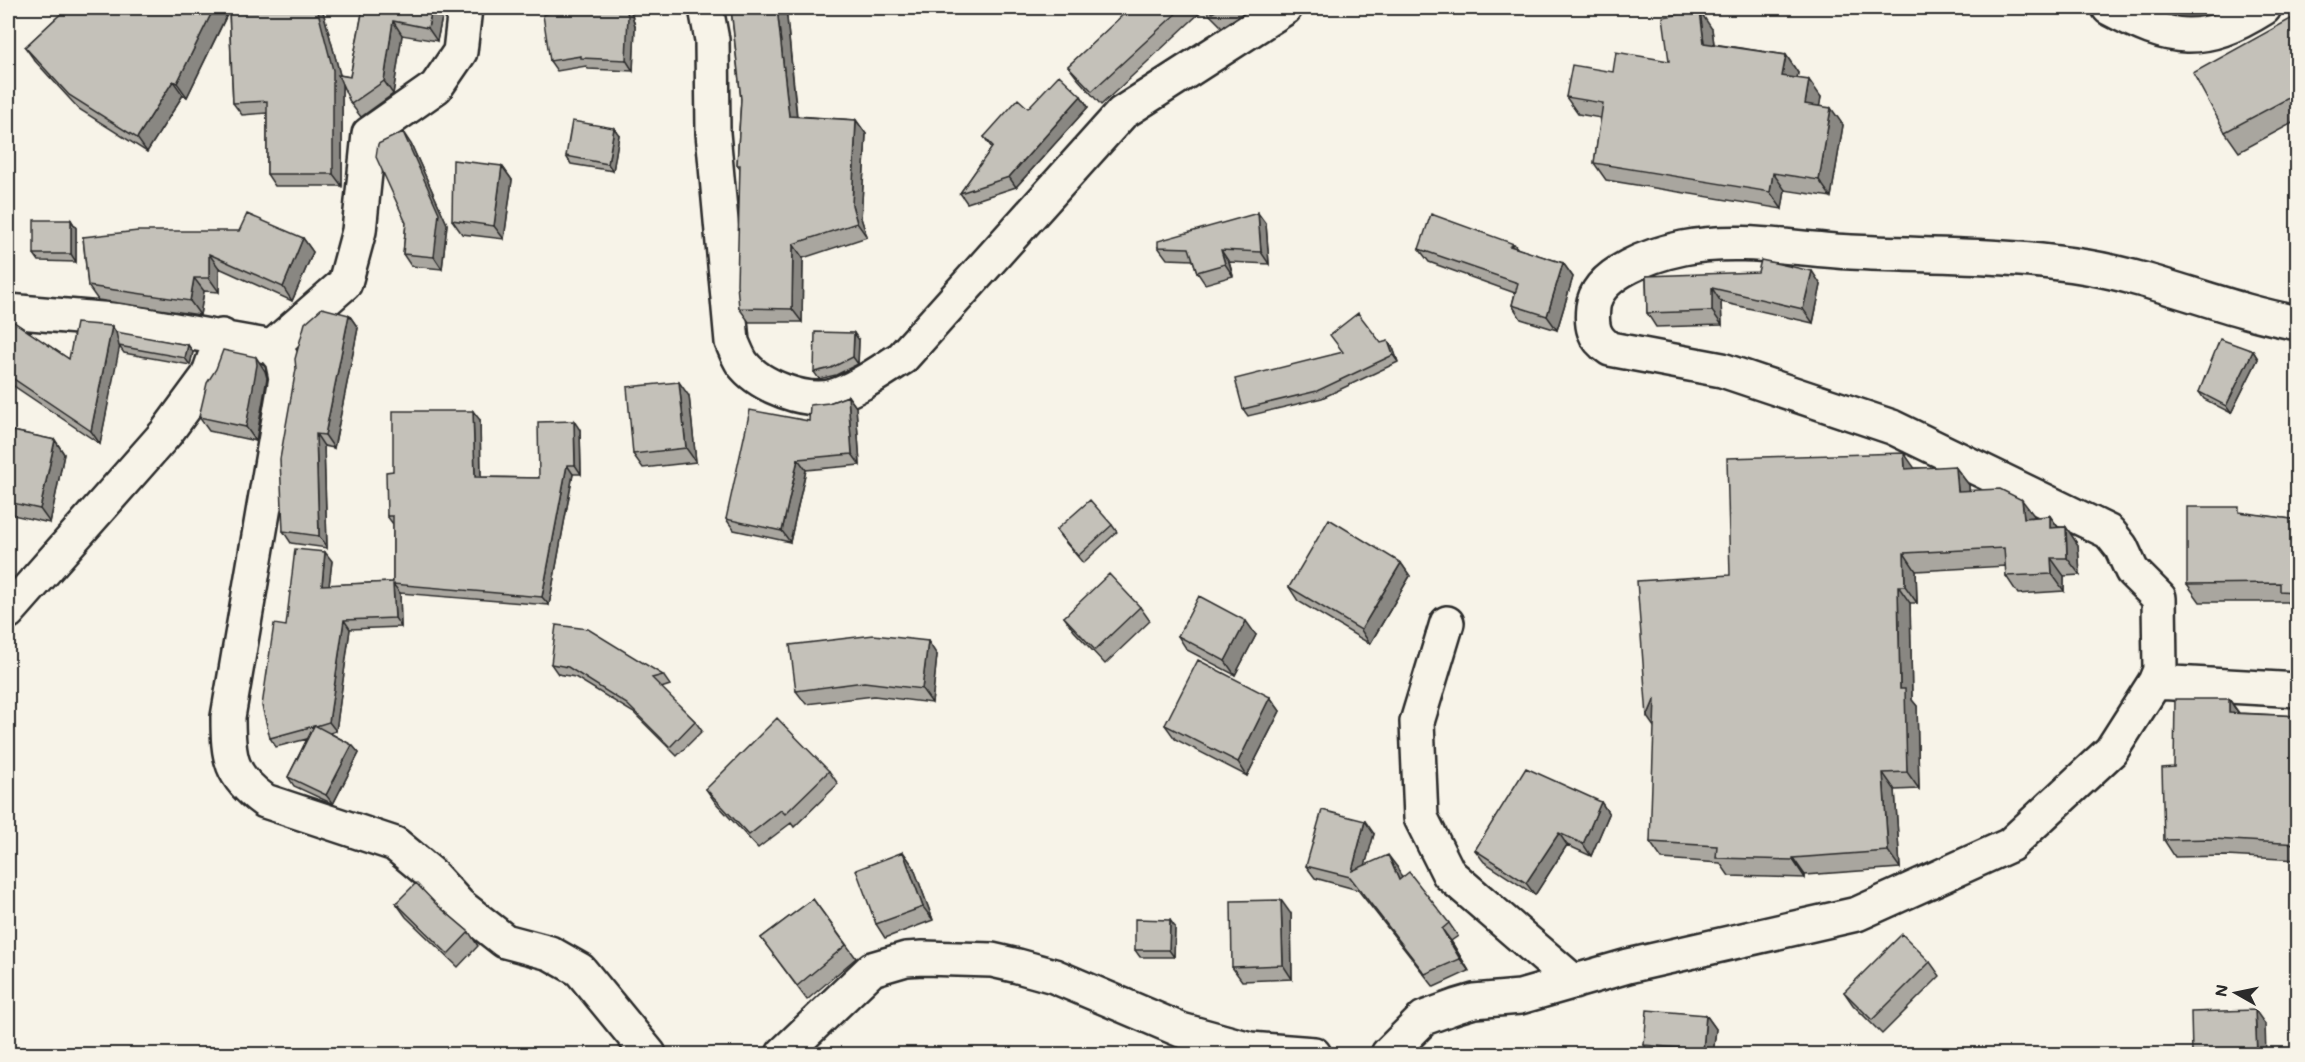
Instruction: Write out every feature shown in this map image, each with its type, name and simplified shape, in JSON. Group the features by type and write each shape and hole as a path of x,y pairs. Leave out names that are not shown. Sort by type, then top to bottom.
{"street":[{"path":"272,347 345,283 359,231 369,134 436,87 460,52 465,8"},
{"path":"706,8 711,40 713,133 732,342 742,363 762,382 797,396 832,396 862,382 903,358 1122,113 1285,8"},
{"path":"2109,8 2144,26 2178,36 2206,33 2245,20 2264,8"},
{"path":"1388,1054 1424,1018 1473,1001 1520,997 1628,966 1857,914 2010,845 2111,751 2160,670 2162,622 2159,598 2132,571 2121,547 2109,532 1892,427 1722,369 1610,349 1597,340 1592,325 1593,304 1598,292 1613,274 1640,262 1683,248 1737,244 2028,260 2088,267 2298,323"},
{"path":"8,311 124,321 222,336 272,347 282,359 286,378 228,717 228,752 235,773 249,790 265,801 395,844 430,873 459,905 505,941 550,953 580,970 649,1054"},
{"path":"8,612 166,433 208,376 222,336"},
{"path":"1447,623 1417,722 1421,818 1449,874 1574,982"},
{"path":"2154,682 2298,690"},
{"path":"783,1054 872,969 906,959 923,958 992,960 1018,966 1054,976 1181,1030 1250,1049 1314,1054"}],"building":[{"path":"67,8 214,8 177,83 173,81 137,138 69,95 25,47"},
{"path":"229,8 317,8 333,70 333,174 267,174 267,101 233,103"},
{"path":"363,8 432,8 428,28 393,21 384,81 351,104 338,75 350,77"},
{"path":"549,8 626,8 628,16 626,60 581,58 581,56 550,61 543,15 555,11"},
{"path":"731,8 777,8 789,116 856,120 852,205 857,223 793,244 792,309 739,308 737,284 740,165 737,165 741,99"},
{"path":"1124,8 1182,8 1092,91 1068,66 1127,11"},
{"path":"1207,8 1221,8 1212,13"},
{"path":"1700,11 1704,43 1786,55 1782,76 1809,80 1805,104 1831,108 1819,180 1773,173 1770,192 1594,163 1603,103 1566,97 1572,65 1613,72 1616,52 1669,61 1663,17"},
{"path":"2298,15 2298,93 2225,132 2193,73"},
{"path":"1059,75 1081,96 1009,177 960,193 993,146 984,137 1018,99 1028,108"},
{"path":"572,121 614,128 608,164 566,156"},
{"path":"403,132 439,213 434,257 403,254 406,223 376,157 378,144"},
{"path":"453,160 502,166 494,226 452,220"},
{"path":"1258,213 1261,252 1221,250 1225,264 1197,272 1189,248 1158,247 1158,241"},
{"path":"247,214 303,238 283,287 209,254 209,278 194,278 190,301 88,286 83,237 138,231 239,231"},
{"path":"1431,214 1514,244 1510,246 1563,263 1547,316 1512,305 1518,283 1419,249"},
{"path":"34,220 71,220 71,254 34,254"},
{"path":"1761,260 1812,271 1803,309 1712,288 1712,311 1647,313 1646,276 1758,272"},
{"path":"322,308 349,315 325,435 316,434 319,536 283,531 280,459 296,369 295,359 305,323"},
{"path":"1358,313 1381,343 1388,341 1393,355 1317,391 1243,409 1235,379 1343,352 1330,335"},
{"path":"8,318 69,359 76,323 112,326 91,431 8,375"},
{"path":"116,332 188,345 185,358 119,346"},
{"path":"815,332 854,333 853,357 831,368 814,372"},
{"path":"2220,339 2253,351 2226,406 2199,392"},
{"path":"223,350 256,357 257,365 246,427 199,417 207,383 216,369"},
{"path":"679,382 686,448 633,454 627,387"},
{"path":"848,396 852,454 798,459 782,531 726,519 750,410 809,421 810,405 829,403"},
{"path":"393,411 473,411 475,477 539,478 538,422 574,421 575,465 567,465 542,597 393,584 395,618 344,620 329,722 316,726 352,745 326,795 288,777 314,726 270,738 262,706 274,624 286,626 295,549 325,552 322,585 393,582 393,516 387,516 386,472 393,471"},
{"path":"8,430 55,440 40,509 8,502"},
{"path":"1904,453 1905,469 1954,466 1958,491 2000,489 2022,500 2024,518 2050,516 2050,528 2066,527 2067,558 2051,558 2052,574 2006,576 2004,548 1904,553 1905,586 1898,586 1900,689 1905,689 1907,772 1883,773 1888,851 1793,858 1793,860 1716,858 1717,846 1650,842 1655,698 1647,717 1637,581 1730,575 1727,458"},
{"path":"1090,500 1112,525 1078,556 1056,530"},
{"path":"2187,507 2239,507 2239,512 2298,520 2298,607 2292,606 2294,592 2280,591 2280,583 2187,584"},
{"path":"1329,519 1401,563 1361,630 1289,587"},
{"path":"1109,574 1140,607 1095,650 1064,617"},
{"path":"1199,596 1246,621 1225,661 1178,636"},
{"path":"556,625 588,629 663,675 652,678 695,721 670,747 627,704 568,667 551,664"},
{"path":"874,635 928,641 922,689 864,682 796,691 790,645"},
{"path":"1198,660 1270,697 1238,762 1165,725"},
{"path":"2175,699 2229,699 2229,713 2298,716 2298,844 2214,839 2164,840 2162,768 2174,767"},
{"path":"777,718 829,771 785,814 781,810 749,835 706,789"},
{"path":"1526,768 1601,802 1583,844 1559,833 1526,883 1475,850"},
{"path":"1322,810 1365,821 1352,871 1388,855 1399,880 1409,872 1449,923 1442,929 1460,959 1425,974 1350,877 1306,866"},
{"path":"903,852 923,907 876,924 856,870"},
{"path":"416,883 436,904 469,932 448,954 396,903"},
{"path":"813,899 846,945 797,986 761,938"},
{"path":"1281,900 1283,965 1232,967 1231,901"},
{"path":"1135,919 1170,920 1169,950 1135,950"},
{"path":"1902,934 1930,962 1872,1020 1844,992"},
{"path":"1647,1010 1706,1015 1703,1050 1644,1045"},
{"path":"2255,1010 2257,1054 2192,1054 2191,1012"}]}
